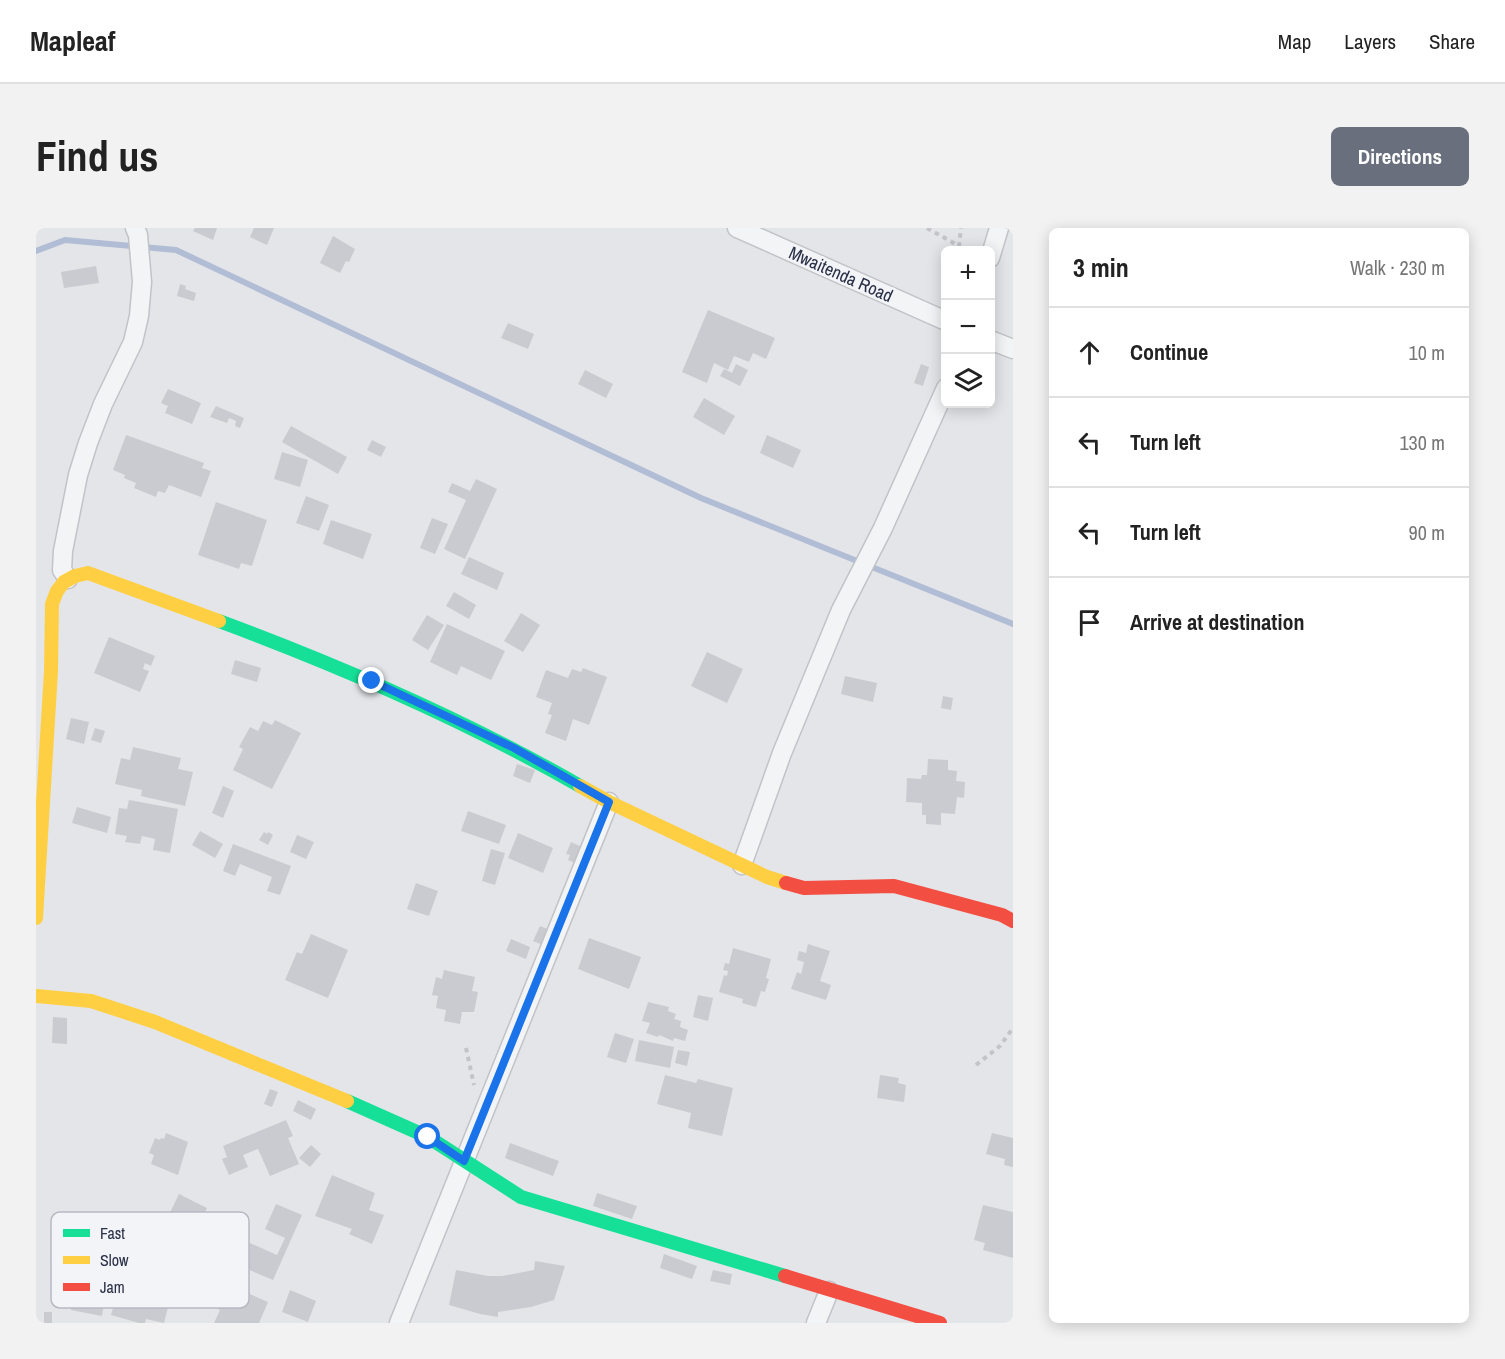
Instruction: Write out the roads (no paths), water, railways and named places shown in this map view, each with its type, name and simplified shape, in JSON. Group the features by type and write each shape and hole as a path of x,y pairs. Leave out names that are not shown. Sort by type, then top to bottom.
{"street":[{"path":"68,579 62,570 63,551 78,475 99,414 133,342 139,316 142,282 138,235 135,228"},
{"name":"Mwaitenda Road","path":"737,228 941,319"},
{"path":"994,246 999,228"},
{"path":"995,342 1013,349"},
{"path":"742,865 782,753 841,610 883,528 941,397"},
{"path":"36,918 51,671 52,603 54,594 60,585 68,579 88,573 294,649 372,681 514,748 609,802 767,877 804,888 894,886 1002,915 1013,921"},
{"path":"399,1323 609,802"},
{"path":"36,996 91,1001 155,1022 312,1085 428,1137 521,1197 940,1323"},
{"path":"816,1323 829,1291"}],"waterway":[{"path":"36,251 65,240 176,250 701,498 1013,624"}]}
